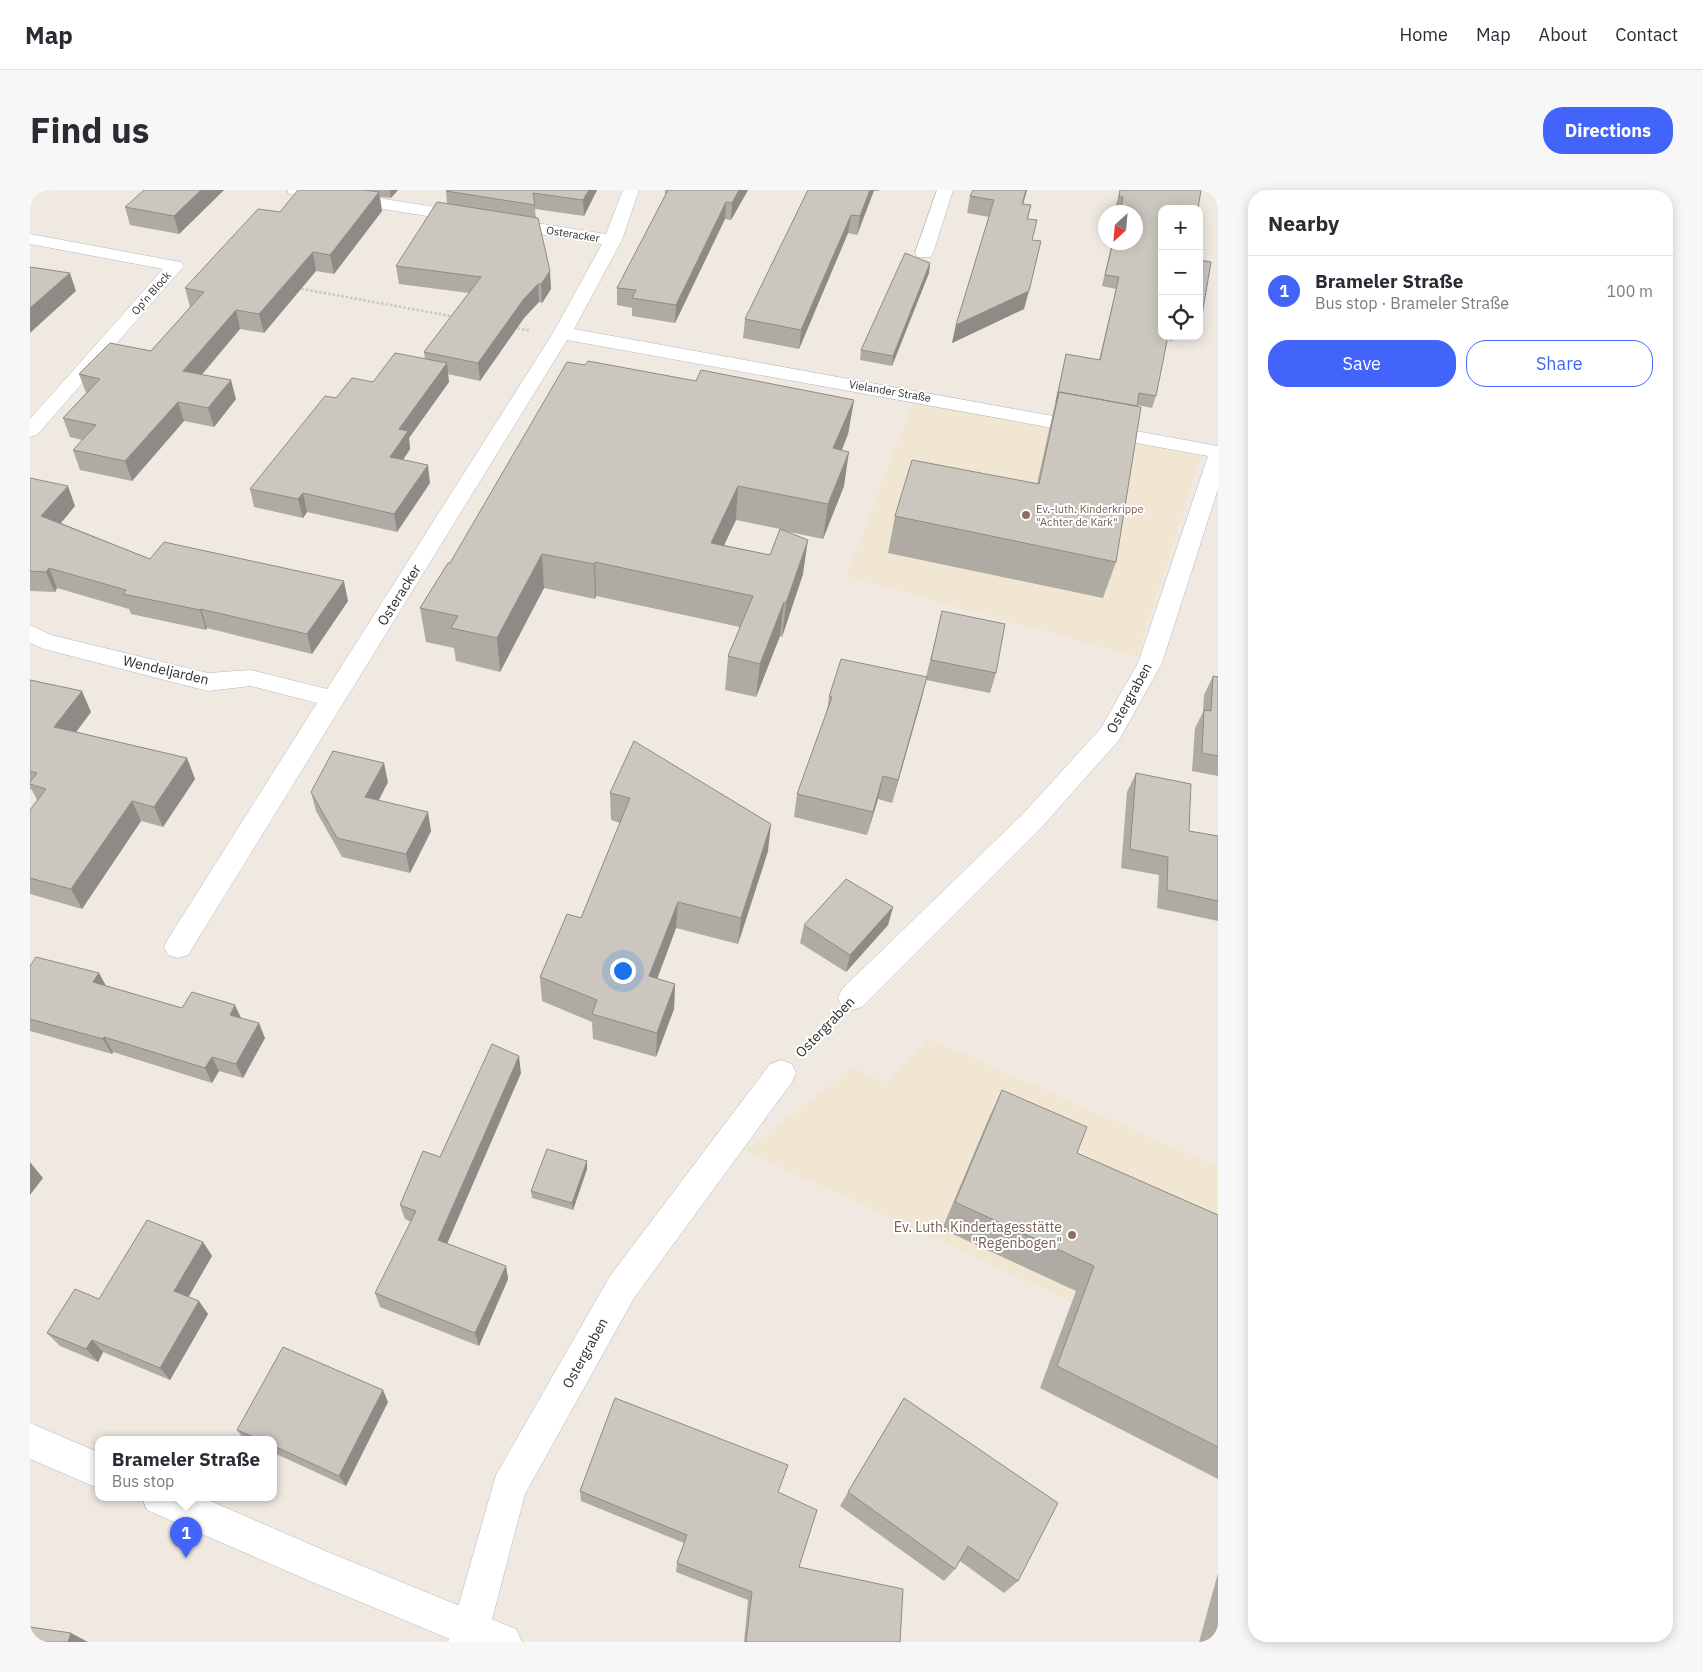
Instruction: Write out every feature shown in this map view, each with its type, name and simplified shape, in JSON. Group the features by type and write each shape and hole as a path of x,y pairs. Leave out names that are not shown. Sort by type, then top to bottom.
{"street":[{"name":"Osteracker","path":"295,190 613,240"},
{"name":"Osteracker","path":"178,947 562,333 613,240 625,202 631,190"},
{"path":"924,253 945,190"},
{"name":"Op'n Block","path":"30,239 175,266 30,431"},
{"name":"Vielander Straße","path":"562,333 759,367 1218,452"},
{"name":"Ostergraben","path":"852,998 1031,822 1110,734 1150,663 1218,457"},
{"name":"Wendeljarden","path":"30,633 44,642 208,682 251,678 334,699"},
{"name":"Ostergraben","path":"480,1638 509,1488 622,1287 781,1072"},
{"path":"30,1441 95,1469"},
{"path":"169,1501 480,1638"}],"path":[{"path":"288,287 461,318"},
{"path":"509,327 562,333"},
{"name":"Ostergraben","path":"781,1072 852,998"}],"shaded area":[{"name":"Ev.-luth. Kinderkrippe \"Achter de Kark\"","path":"914,400 1202,455 1137,657 846,576"},
{"name":"Ev. Luth. Kindertagesstätte \"Regenbogen\"","path":"930,1039 1218,1167 1218,1373 1072,1302 745,1151 853,1067 886,1083"}],"building":[{"path":"144,190 201,190 174,216 125,207"},
{"path":"298,190 365,190 379,192 330,255 313,252 259,314 236,310 183,371 231,380 208,408 178,402 125,461 73,450 96,425 63,418 100,379 79,374 110,343 151,351 204,292 185,288 258,209 280,212"},
{"path":"447,190 589,190 583,200 533,193 535,205"},
{"path":"668,190 739,190 732,203 726,202 676,305 632,298 636,290 617,288"},
{"path":"808,190 870,190 860,216 851,215 801,330 745,319"},
{"path":"973,190 1026,190 1022,204 1031,205 1027,219 1037,220 1032,240 1041,241 1029,291 956,325 994,200 970,196"},
{"path":"1120,190 1201,190 1199,205 1158,205 1158,340 1167,340 1156,396 1139,393 1137,406 1059,392 1056,402 1066,354 1100,360 1119,277 1105,275 1111,250 1143,250 1143,205 1121,205 1123,197 1119,197"},
{"path":"437,202 538,218 550,271 541,284 538,284 523,300 478,363 424,352 481,277 396,266"},
{"path":"905,253 930,263 893,356 861,350"},
{"path":"1203,261 1211,262 1203,309"},
{"path":"30,267 70,273 30,308"},
{"path":"395,353 447,363 399,429 408,431 390,457 428,465 394,514 303,493 298,499 250,489 325,396 336,398 352,378 373,382"},
{"path":"588,361 696,381 701,370 854,400 833,448 849,452 828,504 738,486 711,543 770,555 780,529 808,540 786,603 784,602 760,664 728,656 753,596 595,562 594,564 542,554 497,638 451,628 458,616 420,608 448,563 450,563 567,362 585,365"},
{"path":"1059,392 1141,407 1116,562 895,516 912,460 1039,484"},
{"path":"30,478 68,486 41,516 150,559 164,542 344,581 307,634 201,609 123,594 126,590 49,568 46,572 30,571"},
{"path":"942,611 1005,624 996,673 931,660"},
{"path":"841,659 927,677 898,780 883,776 873,812 797,794 832,697 829,697"},
{"path":"1213,676 1218,677 1218,756 1202,753 1204,710 1211,711"},
{"path":"30,680 82,691 54,727 187,758 154,807 132,801 71,889 30,878 30,810 46,789 30,784 37,773 30,771"},
{"path":"634,741 771,824 741,918 678,902 649,976 675,984 657,1033 592,1014 597,1000 540,977 567,914 581,918 630,798 610,793"},
{"path":"333,751 384,763 365,797 428,812 406,854 337,838 311,792"},
{"path":"1136,773 1191,784 1189,831 1218,836 1218,901 1167,890 1168,857 1130,849"},
{"path":"846,879 893,907 850,955 804,925"},
{"path":"36,957 99,973 93,982 182,1008 192,992 235,1005 230,1015 259,1023 236,1064 212,1057 205,1068 104,1037 103,1039 30,1019 30,966"},
{"path":"492,1044 519,1056 438,1240 506,1266 475,1333 375,1293 416,1211 400,1205 423,1151 440,1157"},
{"path":"1002,1090 1087,1127 1077,1153 1218,1215 1218,1447 1057,1366 1094,1266 955,1202"},
{"path":"547,1149 587,1161 572,1203 531,1191"},
{"path":"147,1220 203,1242 174,1291 199,1301 160,1368 92,1340 86,1349 47,1333 75,1289 99,1299"},
{"path":"283,1347 383,1390 339,1476 277,1447 277,1436 251,1436 237,1430"},
{"path":"615,1398 788,1465 778,1492 817,1510 799,1567 903,1589 900,1642 746,1642 752,1592 677,1563 687,1535 580,1491"},
{"path":"904,1398 1058,1503 1018,1581 968,1546 955,1569 848,1492"},
{"path":"30,1627 71,1633 68,1642 30,1642"}],"place":[{"name":"Ev.-luth. Kinderkrippe \"Achter de Kark\"","path":"1026,515"},
{"name":"Ev. Luth. Kindertagesstätte \"Regenbogen\"","path":"1072,1235"},
{"name":"Brameler Straße","path":"186,1558"}]}
